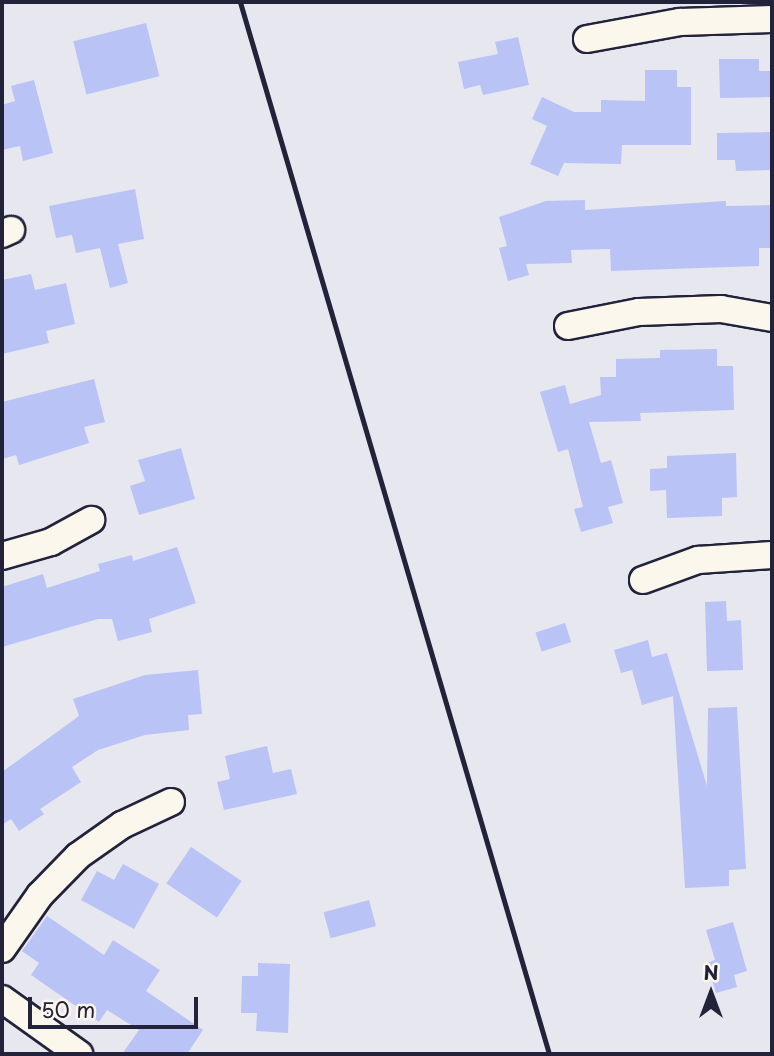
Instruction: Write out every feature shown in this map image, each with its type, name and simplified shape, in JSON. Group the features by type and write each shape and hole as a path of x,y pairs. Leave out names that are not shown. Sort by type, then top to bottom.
{"street":[{"path":"587,39 680,22 772,19"},
{"path":"568,326 639,312 721,309 772,318"},
{"path":"2,556 51,542 92,520"},
{"path":"643,580 698,560 772,555"},
{"path":"2,949 40,895 78,856 122,825 172,802"},
{"path":"2,999 79,1054"}],"building":[{"path":"146,23 159,76 87,95 73,41"},
{"path":"518,37 529,85 483,95 480,85 464,89 458,62 498,54 495,42"},
{"path":"719,59 759,59 759,71 772,71 772,97 720,98"},
{"path":"645,70 677,70 677,87 691,87 691,145 622,145 621,164 564,163 558,176 530,164 547,126 532,119 542,97 574,112 601,112 601,100 645,101"},
{"path":"34,80 53,153 23,161 20,146 2,150 2,105 15,101 11,86"},
{"path":"772,132 772,170 736,171 735,160 717,160 717,133"},
{"path":"135,189 144,239 118,244 128,283 110,288 100,248 76,253 72,235 56,238 49,206"},
{"path":"585,200 585,210 726,201 726,206 772,205 772,248 759,248 759,266 611,271 610,249 571,250 572,263 526,264 529,275 508,281 499,248 507,246 499,217 546,201"},
{"path":"31,274 35,290 66,283 75,324 46,331 49,343 2,354 2,280"},
{"path":"717,349 717,366 733,366 734,410 640,413 641,421 589,422 601,463 611,460 623,503 608,507 613,523 581,532 574,509 583,507 568,449 558,452 540,392 565,385 570,404 601,395 600,377 616,377 616,359 660,358 660,350"},
{"path":"94,379 105,422 84,427 89,443 19,465 16,455 2,459 2,402"},
{"path":"181,448 195,499 139,515 130,486 145,481 138,460"},
{"path":"736,453 737,497 722,498 722,516 667,518 666,490 650,491 650,469 667,468 667,456"},
{"path":"177,547 196,603 149,619 152,632 118,641 112,619 98,619 2,647 2,587 43,574 47,588 100,571 98,564 132,555 133,561"},
{"path":"726,601 727,621 741,620 743,670 707,671 705,602"},
{"path":"565,623 571,642 542,652 536,633"},
{"path":"648,640 652,657 667,653 707,786 708,708 737,707 746,869 729,870 729,886 685,888 673,696 642,705 632,670 621,673 614,650"},
{"path":"198,670 202,714 188,715 189,730 145,735 98,750 72,767 81,782 40,809 44,814 19,831 11,819 2,825 2,772 79,716 73,699 145,675"},
{"path":"267,746 273,773 291,769 297,794 224,810 217,782 230,779 225,756"},
{"path":"191,847 242,881 217,918 166,883"},
{"path":"123,864 159,884 134,929 81,900 97,871 114,880"},
{"path":"369,900 376,926 331,938 324,912"},
{"path":"47,916 104,955 113,940 160,970 146,991 203,1030 187,1054 122,1054 139,1030 107,1010 99,1022 31,975 39,963 22,951"},
{"path":"733,922 747,971 734,975 737,987 716,993 707,963 715,960 706,930"},
{"path":"258,963 290,964 288,1033 256,1031 257,1013 241,1013 242,976 258,976"}],"railway":[{"path":"240,2 549,1054"}]}
